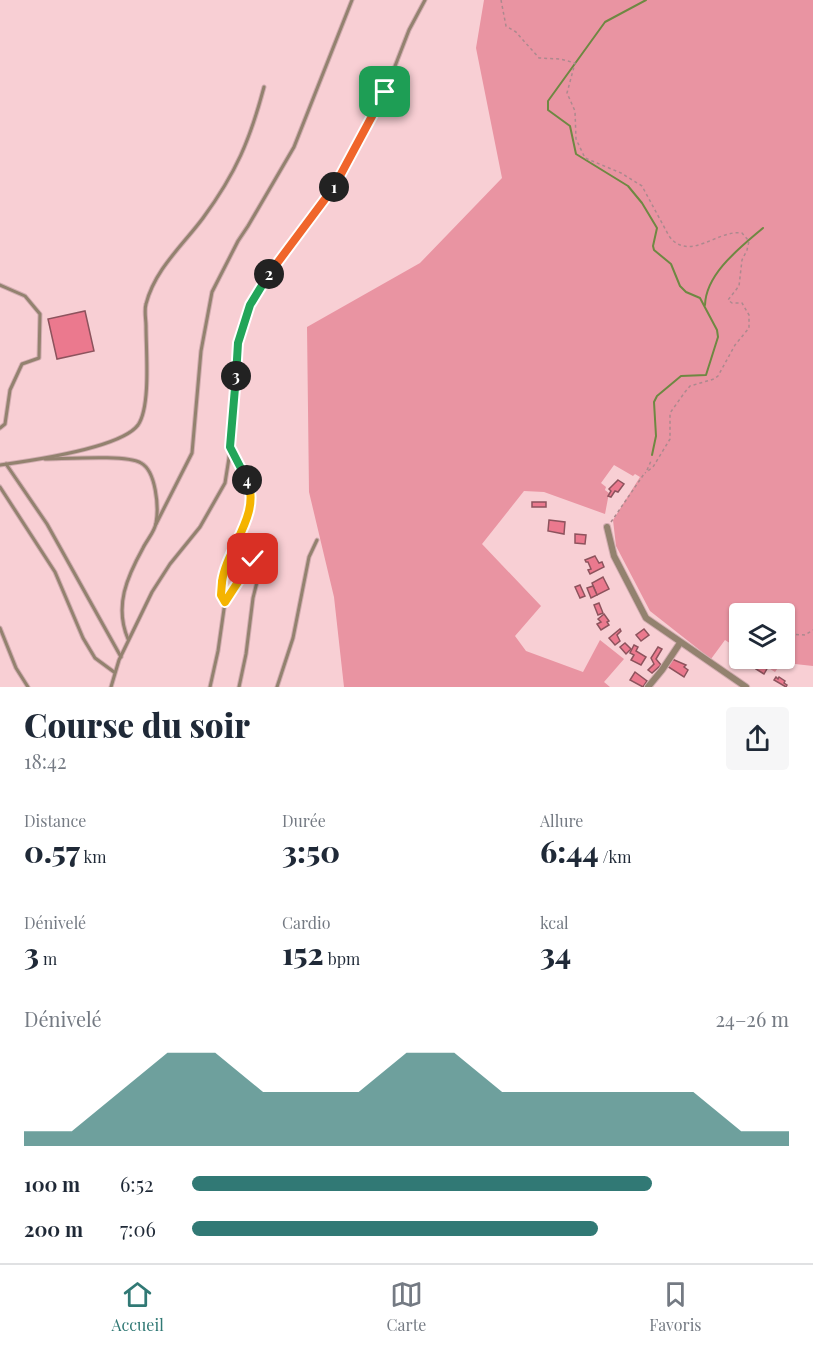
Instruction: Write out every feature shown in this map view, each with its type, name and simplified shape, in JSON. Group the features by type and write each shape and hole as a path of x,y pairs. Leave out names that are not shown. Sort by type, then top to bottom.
{"street":[{"path":"607,527 614,556 640,609 651,623 746,687"},
{"path":"648,687 680,643"}],"lane":[{"path":"128,639 123,628 120,609 126,582 192,453 201,351 212,292 238,241 294,147 352,0"},
{"path":"111,687 114,672 128,639 152,592 211,510 225,483 238,343 250,305 269,274 331,193 385,92 409,30 425,0"},
{"path":"0,465 86,449 111,441 137,426 145,410 146,305 159,272 204,217 233,174 252,132 264,87"},
{"path":"0,285 25,296 40,314 39,358 22,364 10,390 5,424 0,428"},
{"path":"225,602 221,595 222,579 251,501 249,483 230,447"},
{"path":"34,459 112,458 141,462 153,475 156,524"},
{"path":"6,464 47,524 121,657"},
{"path":"0,487 55,572 83,638 95,658 114,672"},
{"path":"278,687 293,638 309,557 317,540"},
{"path":"210,687 225,602 260,548 264,548 239,687"},
{"path":"0,628 16,668 28,687"}],"path":[{"path":"501,0 506,26 516,32 539,58 560,59 575,63 567,93 575,111 576,139 585,158 621,172 642,186 674,243 681,246 706,244 735,232 742,233 749,241 742,260 739,286 728,300 732,303 742,303 746,307 750,322 749,328 735,345 714,380 690,386 685,392 670,413 670,439 652,467 645,473"},
{"path":"607,527 651,461"},
{"path":"795,635 805,635 813,630"}],"shaded area":[{"path":"484,0 813,0 813,666 795,664 795,603 729,603 729,643 725,640 711,659 650,611 616,546 613,520 640,477 635,474 633,476 614,465 601,483 609,493 605,514 544,492 524,491 482,544 541,606 515,636 526,651 583,672 600,640 624,659 604,682 610,687 344,687 334,597 309,492 307,327 420,263 502,178 476,48"}],"building":[{"path":"85,311 94,351 57,359 48,319"},
{"path":"618,480 624,484 618,492 615,491 611,497 608,496 611,491 609,489"},
{"path":"532,502 546,502 546,507 532,507"},
{"path":"549,520 565,522 564,534 548,531"},
{"path":"575,534 586,535 585,544 575,543"},
{"path":"595,556 604,567 590,574 588,570 591,569 585,560"},
{"path":"603,577 609,589 597,595 592,583"},
{"path":"580,585 585,596 580,598 575,587"},
{"path":"593,586 597,595 591,598 587,588"},
{"path":"599,603 603,613 598,615 594,605"},
{"path":"604,614 609,625 601,630 597,624 601,622 598,619"},
{"path":"620,629 617,635 620,641 615,645 609,638"},
{"path":"644,629 649,635 641,641 636,635"},
{"path":"625,643 631,649 626,654 620,647"},
{"path":"634,645 638,647 636,651 646,657 641,665 631,660 634,655 630,653"},
{"path":"658,647 662,649 656,659 661,665 652,673 648,670 654,664 651,658"},
{"path":"672,659 686,665 684,667 688,670 684,677 667,666"},
{"path":"756,669 767,669 764,674"},
{"path":"635,672 647,681 643,687 630,680"},
{"path":"776,677 785,681 786,687 774,680"}],"waterway":[{"path":"646,0 605,22 548,101 548,110 570,126 576,154 628,186 642,203 657,228 654,250 671,264 680,286 686,292 700,298 717,330 718,337 706,375 681,376 657,396 654,402 656,436 652,455"},
{"path":"705,305 711,282 718,272 735,252 763,228"}],"route":[{"path":"253,559 225,602 221,595 222,579 251,501 249,483 230,447 238,343 250,305 269,274 331,193 385,92"}]}
